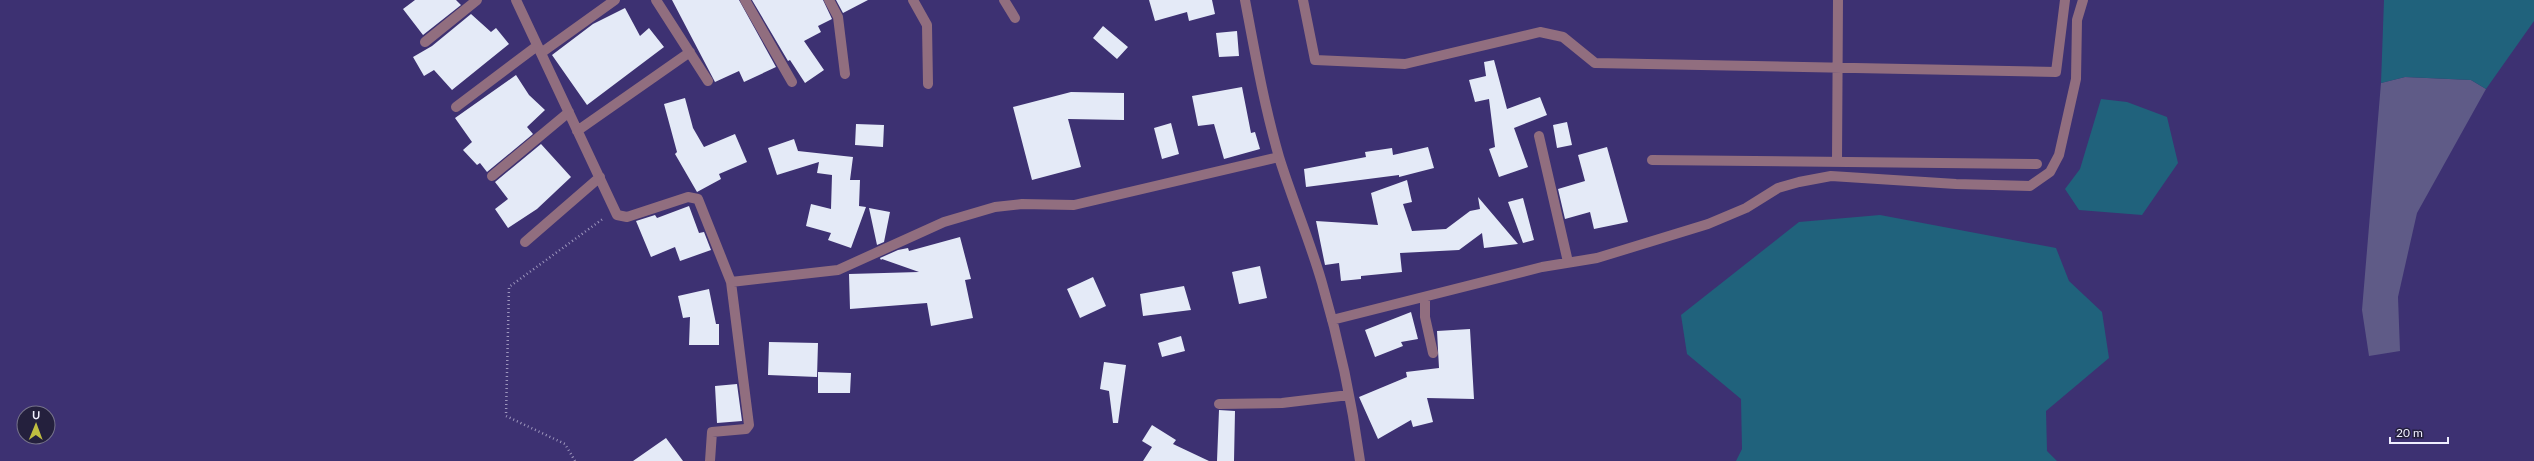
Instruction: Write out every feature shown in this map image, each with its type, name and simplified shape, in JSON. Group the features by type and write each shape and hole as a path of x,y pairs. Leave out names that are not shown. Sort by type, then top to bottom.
{"street":[{"path":"425,42 477,0"},
{"path":"516,0 617,214 627,217 688,197 698,199 731,282 749,424 746,429 712,432 710,461"},
{"path":"456,107 539,49 615,0"},
{"path":"656,0 708,81"},
{"path":"746,0 792,82"},
{"path":"829,0 838,17 845,74"},
{"path":"913,0 926,25 928,84"},
{"path":"1004,0 1015,18"},
{"path":"1245,0 1262,93 1280,157 1322,283 1332,320 1349,395 1360,461"},
{"path":"1303,0 1315,60 1405,64 1540,32 1563,37 1595,63 2056,72 2065,0"},
{"path":"1837,161 1838,0"},
{"path":"1332,320 1425,298 1509,275 1568,262 1597,258 1708,224 1746,208 1778,188 1831,176 1956,184 2030,186 2050,172 2059,155 2076,78 2077,20 2083,0"},
{"path":"577,132 690,52"},
{"path":"492,176 569,112"},
{"path":"1539,136 1568,262"},
{"path":"731,282 838,270 944,222 994,207 1022,204 1074,205 1280,157"},
{"path":"1652,160 2037,164"},
{"path":"525,242 600,177"},
{"path":"1425,298 1426,317 1433,353"},
{"path":"1219,404 1282,403 1349,395"}],"path":[{"path":"576,461 565,444 506,416 509,287 614,210"}],"shaded area":[{"path":"2405,77 2471,80 2486,89 2417,213 2398,297 2400,351 2369,356 2362,310 2381,83"}],"water":[{"path":"2384,0 2534,0 2534,21 2486,89 2471,80 2405,77 2381,83"},
{"path":"2101,99 2127,102 2167,117 2178,163 2142,215 2079,210 2065,189 2080,169"},
{"path":"1880,215 2056,248 2069,281 2102,312 2109,358 2046,411 2047,451 2057,461 1736,461 1742,449 1741,399 1687,354 1681,315 1799,222"}],"building":[{"path":"415,0 456,0 461,5 423,35 403,9"},
{"path":"672,0 739,0 776,67 744,82 739,71 715,82"},
{"path":"752,0 823,0 832,19 818,26 821,32 804,41 824,70 805,83 790,60 788,61"},
{"path":"836,0 868,0 843,13"},
{"path":"1149,0 1212,0 1215,14 1189,21 1187,12 1155,21"},
{"path":"625,8 640,36 649,28 664,47 587,105 552,55 593,24"},
{"path":"471,14 491,32 496,28 509,44 452,90 434,70 424,76 413,57 432,46"},
{"path":"1103,26 1128,47 1117,59 1093,38"},
{"path":"1237,31 1239,56 1219,57 1216,33"},
{"path":"1494,60 1507,109 1540,97 1547,115 1514,128 1528,167 1499,177 1489,149 1495,147 1489,99 1475,102 1469,80 1486,76 1484,62"},
{"path":"516,75 529,95 545,110 527,127 533,134 487,172 480,163 477,165 463,150 472,142 455,118"},
{"path":"1242,87 1251,133 1255,132 1260,149 1224,159 1214,124 1198,126 1192,96"},
{"path":"1071,92 1124,93 1124,120 1068,119 1081,167 1032,180 1013,107"},
{"path":"685,98 693,128 704,147 735,134 747,162 719,174 721,179 697,192 675,154 677,152 664,104"},
{"path":"1567,122 1572,145 1557,148 1553,125"},
{"path":"1171,123 1179,154 1162,159 1154,128"},
{"path":"856,124 884,125 883,147 855,145"},
{"path":"794,139 798,151 853,157 850,180 860,180 859,206 866,207 851,248 828,240 831,233 806,226 811,204 831,209 832,175 817,173 819,162 777,175 768,148"},
{"path":"541,144 571,177 537,209 508,228 495,209 508,199 495,182"},
{"path":"1428,147 1434,168 1399,177 1399,175 1306,187 1304,169 1366,157 1365,152 1392,148 1393,155"},
{"path":"1607,147 1628,222 1594,229 1590,212 1565,219 1558,189 1585,181 1578,155"},
{"path":"1407,180 1412,202 1403,204 1412,231 1446,229 1470,211 1480,209 1478,197 1518,244 1484,248 1482,233 1459,250 1400,253 1402,272 1361,276 1361,279 1341,281 1339,263 1325,265 1316,221 1378,225 1371,193"},
{"path":"1523,198 1534,240 1523,243 1508,202"},
{"path":"689,206 699,233 704,232 711,250 680,261 675,247 651,257 636,221 655,215 657,218"},
{"path":"869,208 890,212 884,242 877,245"},
{"path":"960,237 971,279 965,280 973,318 931,326 927,303 850,309 849,274 919,272 882,259 881,260 880,258 898,250 908,248 909,251"},
{"path":"1260,266 1267,298 1239,304 1232,272"},
{"path":"1093,277 1106,306 1080,318 1067,289"},
{"path":"1184,286 1191,310 1143,316 1140,294"},
{"path":"709,289 716,324 719,324 719,345 689,345 690,317 683,318 678,296"},
{"path":"1411,312 1418,339 1401,342 1403,346 1375,357 1365,330"},
{"path":"1470,329 1474,399 1427,398 1433,422 1413,427 1411,420 1378,439 1359,397 1407,377 1406,372 1439,368 1437,331"},
{"path":"1181,336 1185,351 1162,357 1158,343"},
{"path":"769,342 818,343 817,377 768,375"},
{"path":"1104,362 1126,365 1118,423 1113,423 1109,391 1100,389"},
{"path":"818,372 851,373 850,393 818,393"},
{"path":"737,384 742,421 717,423 715,386"},
{"path":"1219,410 1235,411 1234,461 1217,461"},
{"path":"1152,425 1176,440 1173,444 1209,461 1143,461 1152,447 1142,441"},
{"path":"666,438 683,461 633,461"}]}
